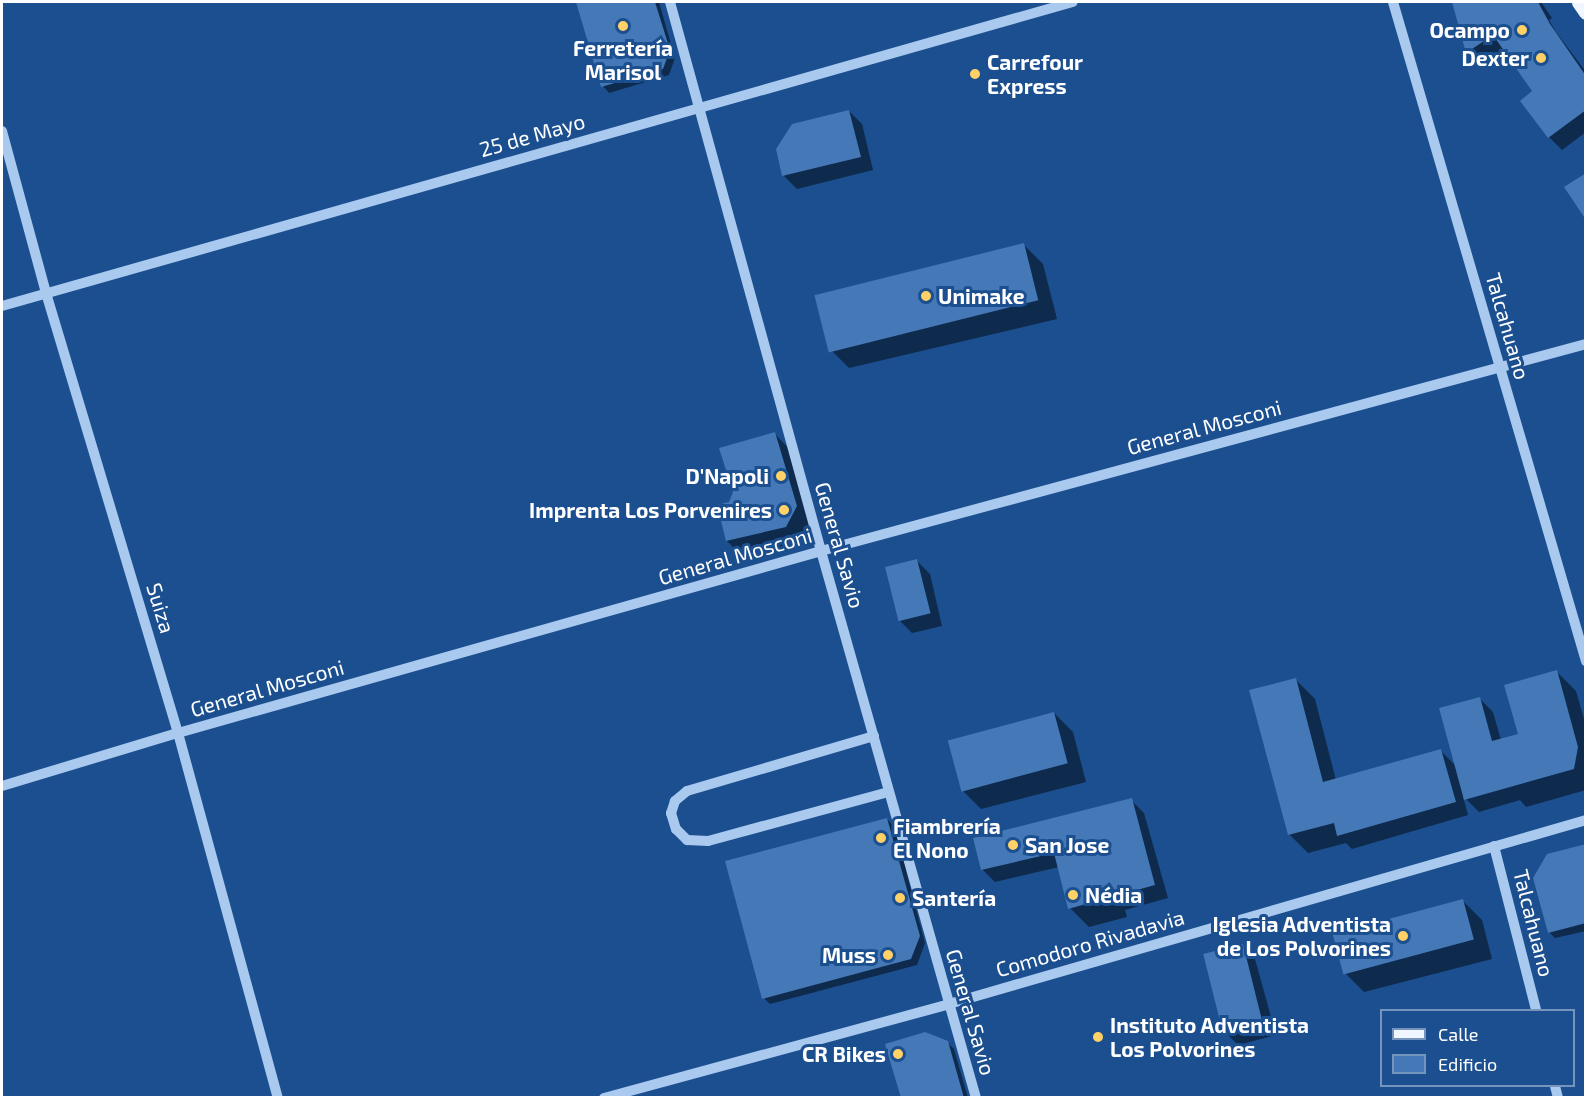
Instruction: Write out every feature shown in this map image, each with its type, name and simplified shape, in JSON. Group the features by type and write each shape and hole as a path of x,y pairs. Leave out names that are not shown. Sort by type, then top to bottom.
{"main road":[{"path":"1579,2 1586,12"}],"street":[{"name":"General Savio","path":"670,2 888,792 976,1098"},
{"name":"25 de Mayo","path":"2,306 1073,2"},
{"name":"Talcahuano","path":"1393,2 1586,661"},
{"name":"Suiza","path":"2,131 46,293 178,733 278,1098"},
{"name":"General Mosconi","path":"2,786 178,733 821,551 1586,344"},
{"path":"874,736 687,791 675,801 671,813 675,829 687,840 708,842 888,792"},
{"name":"Comodoro Rivadavia","path":"604,1098 949,1004 1586,820"},
{"name":"Talcahuano","path":"1494,846 1535,1009"}],"building":[{"name":"Ferretería Marisol","path":"576,2 655,2 670,50 663,69 601,87"},
{"path":"1452,2 1538,2 1550,24 1586,76 1586,110 1548,138 1520,101 1532,91 1493,35 1466,53"},
{"path":"849,110 861,157 782,176 776,149 792,124"},
{"path":"1586,173 1586,220 1564,187"},
{"name":"Unimake","path":"1024,243 1038,300 829,353 814,295"},
{"path":"775,432 797,506 786,527 726,541 717,505 729,502 733,492 719,448"},
{"path":"917,559 931,613 899,621 885,567"},
{"path":"1557,670 1578,747 1574,769 1464,800 1439,708 1480,697 1492,741 1518,734 1504,685"},
{"path":"1296,678 1323,782 1441,749 1456,802 1337,836 1334,823 1288,835 1249,690"},
{"path":"1054,712 1068,763 961,792 948,740"},
{"path":"1132,798 1155,885 1068,909 1054,853 981,870 973,838"},
{"path":"887,818 920,936 911,959 762,999 725,861"},
{"path":"1586,844 1586,923 1548,933 1533,878 1547,854"},
{"name":"Iglesia Adventista de Los Polvorines","path":"1463,899 1474,940 1343,975 1333,934"},
{"path":"1243,944 1263,1023 1223,1033 1203,954"},
{"path":"925,1032 948,1041 964,1098 901,1098 885,1044"}],"place":[{"name":"Ferretería Marisol","path":"623,26"},
{"name":"Ocampo","path":"1522,30"},
{"name":"Dexter","path":"1541,58"},
{"name":"Carrefour Express","path":"975,74"},
{"name":"Unimake","path":"926,296"},
{"name":"D'Napoli","path":"781,476"},
{"name":"Imprenta Los Porvenires","path":"784,510"},
{"name":"Fiambrería El Nono","path":"881,838"},
{"name":"San Jose","path":"1013,845"},
{"name":"Nédia","path":"1073,895"},
{"name":"Santería","path":"900,898"},
{"name":"Iglesia Adventista de Los Polvorines","path":"1403,936"},
{"name":"Muss","path":"888,955"},
{"name":"Instituto Adventista Los Polvorines","path":"1098,1037"},
{"name":"CR Bikes","path":"898,1054"}]}
